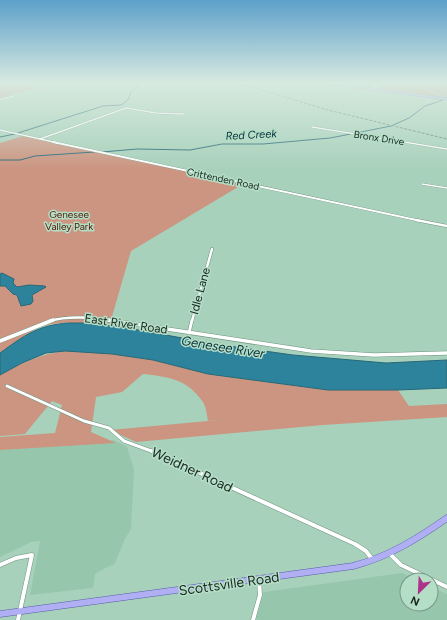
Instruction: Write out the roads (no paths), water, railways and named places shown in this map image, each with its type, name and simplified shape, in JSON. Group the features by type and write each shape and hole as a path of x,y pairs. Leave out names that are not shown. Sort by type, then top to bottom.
{"main road":[{"name":"Scottsville Road","path":"0,614 339,569 373,561 390,554 414,541 447,518"}],"street":[{"path":"40,138 118,111"},
{"path":"144,111 184,114"},
{"name":"Bronx Drive","path":"312,128 447,149"},
{"name":"Crittenden Road","path":"0,130 447,226"},
{"path":"422,184 447,188"},
{"name":"Idle Lane","path":"189,333 212,249"},
{"name":"East River Road","path":"0,341 52,320 83,317 311,351 374,355 447,353"},
{"name":"Weidner Road","path":"7,386 84,421 109,428 124,441 161,455 355,544 366,551 373,561"},
{"path":"390,554 394,560 403,566 447,587"},
{"path":"0,565 19,557 32,555 18,620"},
{"path":"253,620 260,595 259,580"}],"water":[{"path":"2,273 14,279 13,283 17,287 29,285 46,287 32,295 33,301 31,304 21,306 17,295 13,294 5,286 0,286 0,274"},
{"name":"Genesee River","path":"69,323 86,323 127,328 221,345 293,355 386,363 447,360 447,388 328,390 208,374 153,360 112,354 65,351 46,353 22,363 0,375 0,353 32,332 49,326"}],"waterway":[{"name":"Red Creek","path":"18,133 87,111"},
{"name":"Red Creek","path":"356,133 391,126 409,118 418,111"},
{"name":"Red Creek","path":"0,137 15,134"},
{"name":"Red Creek","path":"102,152 137,149 190,150 222,144 263,144 330,138 351,134"},
{"name":"Red Creek","path":"0,160 20,160 35,156 94,152"}],"railway":[{"path":"332,111 447,139"}],"park label":[{"name":"Genesee Valley Park","path":"69,220"}]}
